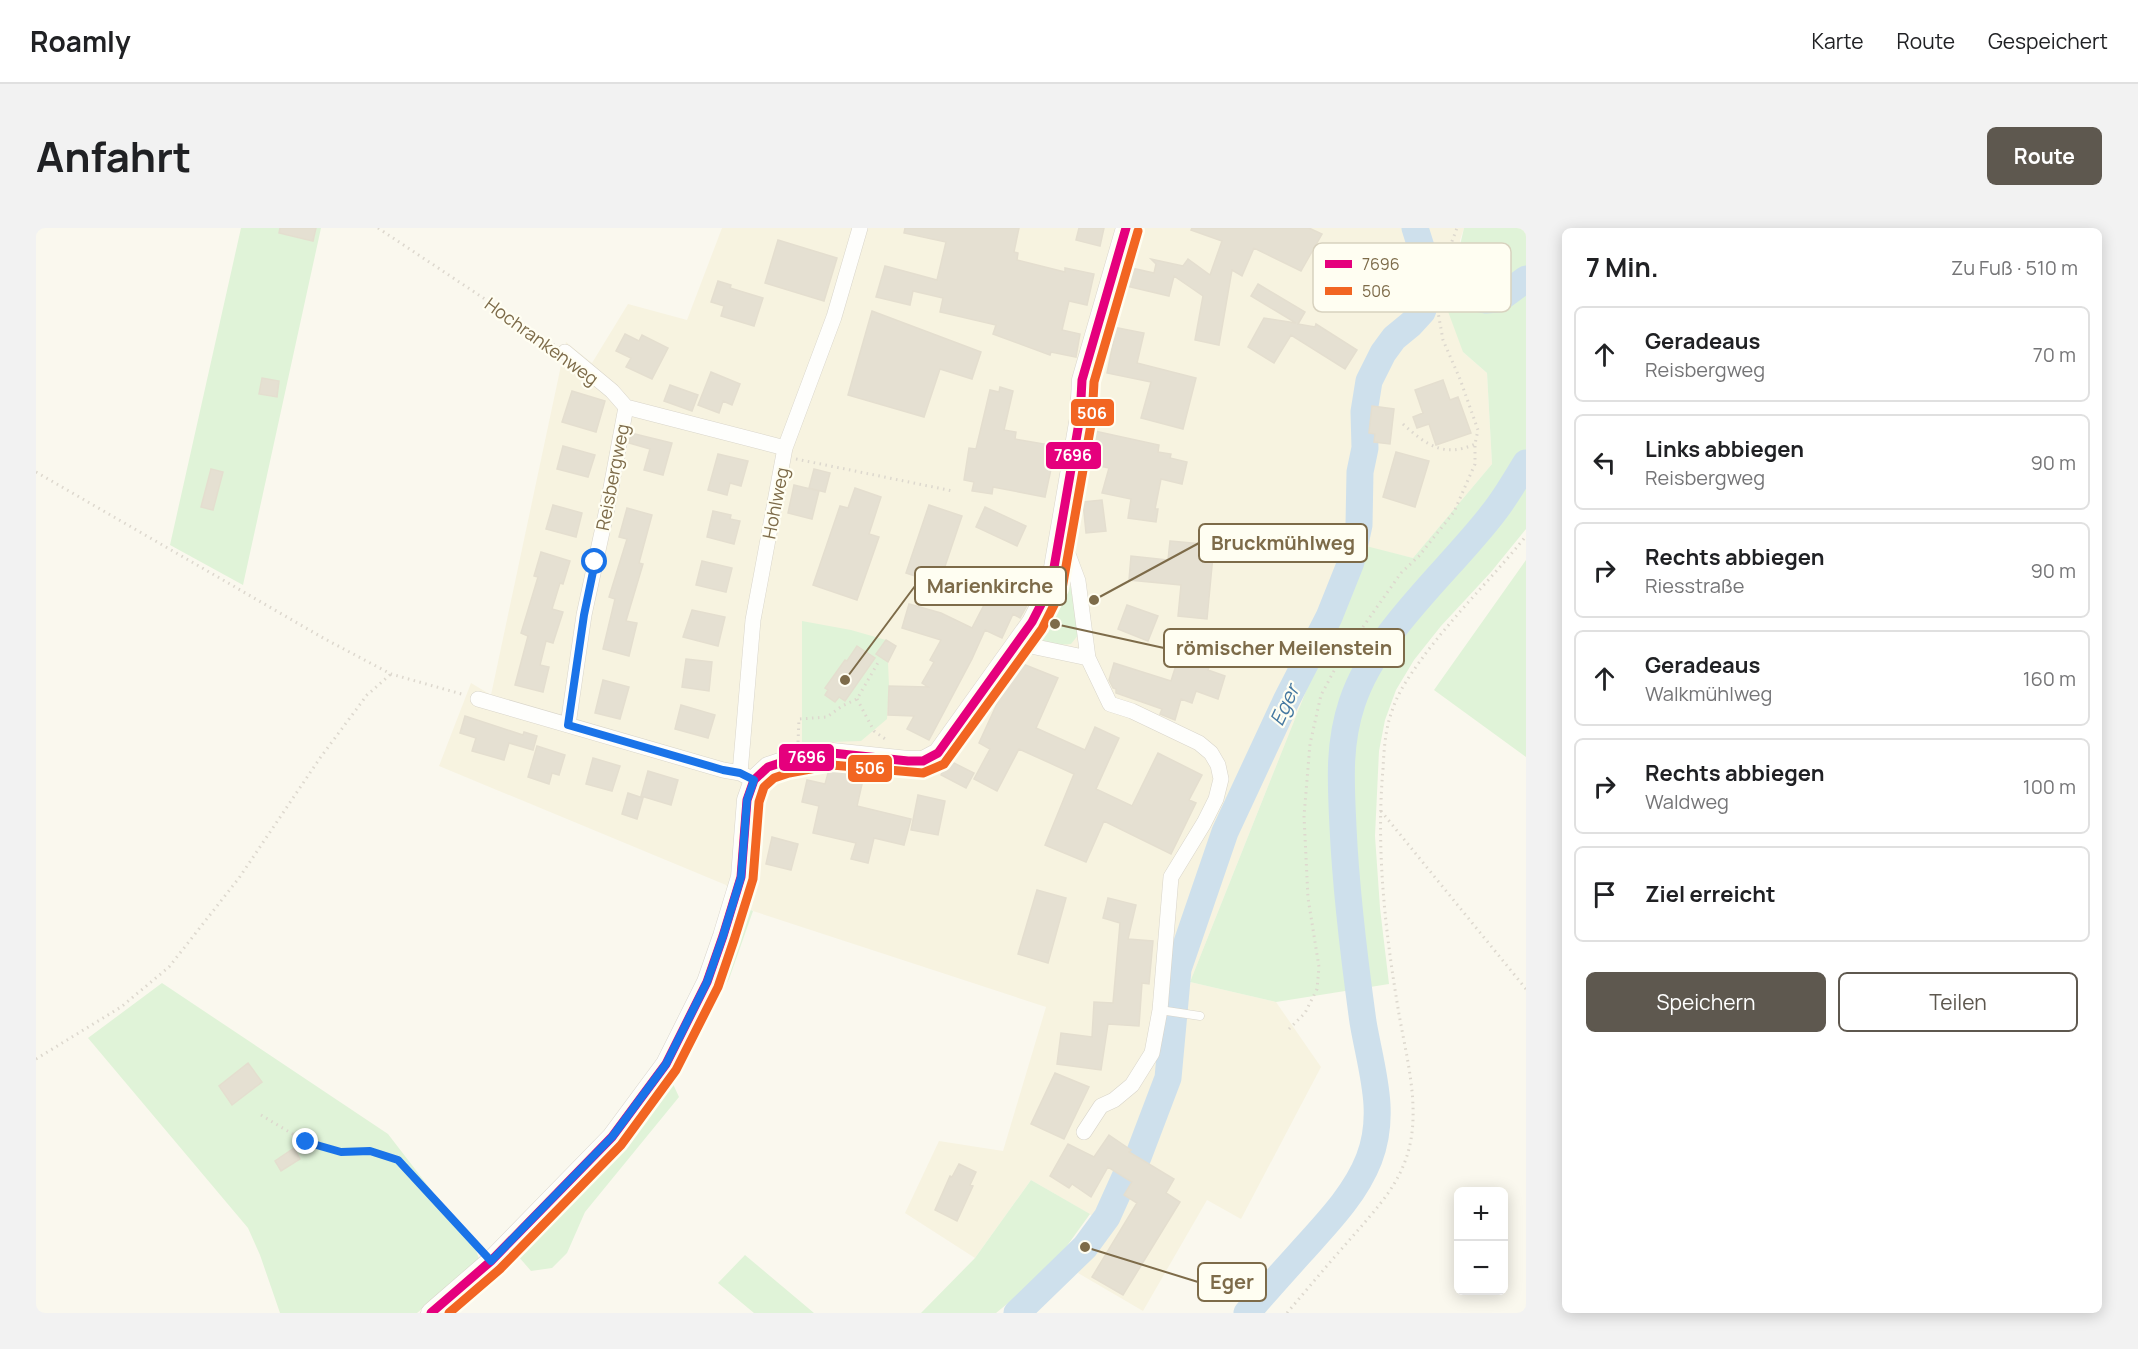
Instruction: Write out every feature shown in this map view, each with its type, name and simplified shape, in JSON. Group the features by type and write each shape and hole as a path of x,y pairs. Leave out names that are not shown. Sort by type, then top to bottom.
{"street":[{"name":"Hohlweg","path":"747,776 753,620 785,448 837,309 860,228"},
{"path":"478,699 747,776 768,767 832,753 923,761 938,753 1032,622 1052,585 1080,417 1082,380 1126,228"},
{"name":"Hochrankenweg","path":"565,352 612,391 626,406 785,448"},
{"name":"Reisbergweg","path":"568,725 584,615 626,406"},
{"path":"1060,531 1078,581 1088,658 1110,704 1132,711 1199,743 1211,753 1218,765 1221,779 1216,799 1204,823 1171,877 1160,1010 1152,1053 1132,1085 1114,1100 1101,1106 1084,1132"},
{"path":"1017,643 1088,658"},
{"path":"431,1313 491,1261 612,1137 666,1064 707,982 741,877 747,776"}],"lane":[{"path":"1160,1010 1200,1016"}],"path":[{"name":"Hochrankenweg","path":"378,228 565,352"},
{"path":"1451,243 1457,228"},
{"path":"1289,1029 1305,1013 1317,989 1319,967 1308,898 1304,816 1310,744 1322,695 1341,658 1401,573 1419,556 1454,512 1475,464 1478,430 1443,340 1438,312"},
{"path":"1403,423 1423,442 1449,450 1463,449 1475,444"},
{"path":"785,448 790,457 953,491"},
{"path":"36,472 314,633 391,674 478,699"},
{"path":"1287,1313 1377,1208 1392,1187 1404,1164 1410,1143 1413,1120 1411,1098 1383,894 1380,809 1386,735 1391,711 1401,688 1442,632 1526,536"},
{"path":"798,759 799,719 827,717 856,699 879,661"},
{"path":"36,1059 121,1007 169,967 239,878 320,758 367,695 391,674"},
{"path":"856,699 877,735 907,752 906,761"},
{"path":"1380,809 1526,989"},
{"path":"261,1116 306,1142 341,1152 370,1151 398,1160 491,1261"}],"shaded area":[{"path":"722,228 1464,228 1460,243 1313,243 1313,312 1462,312 1463,352 1487,373 1492,464 1413,558 1366,547 1310,681 1190,982 1276,1002 1321,1067 1241,1219 1207,1200 1143,1311 1078,1273 1110,1226 1031,1180 975,1258 905,1213 939,1141 1003,1151 1046,1007 753,911 743,906 726,885 439,766 471,683 491,695 566,342 592,363 628,304 687,320"}],"green space":[{"path":"241,228 321,228 243,585 170,545"},
{"path":"1464,228 1526,228 1526,529 1414,660 1396,690 1385,720 1379,751 1375,836 1380,908 1389,984 1276,1002 1190,982 1366,546 1413,558 1492,464 1487,373 1463,352 1448,312 1511,312 1511,243 1461,243"},
{"path":"1526,560 1526,757 1434,690"},
{"path":"1062,572 1068,572 1079,634 1071,644 1048,643 1037,635 1041,617"},
{"path":"802,621 851,630 886,640 876,654 888,662 887,719 861,741 802,743"},
{"path":"743,906 753,911 729,979 673,1084 679,1097 585,1212 567,1253 552,1268 531,1271 518,1256 522,1243 606,1159 665,1081 715,986"},
{"path":"162,983 388,1134 475,1247 480,1262 417,1313 280,1313 248,1228 88,1038"},
{"path":"1031,1180 1090,1214 1051,1268 996,1313 921,1313 975,1258"},
{"path":"745,1255 814,1313 754,1313 718,1283"}],"building":[{"path":"280,228 316,228 313,241 279,233"},
{"path":"905,228 1019,228 1014,252 1018,253 1017,260 1065,272 1065,268 1094,274 1087,305 1069,301 1062,330 1080,334 1076,357 1051,352 1050,355 993,334 996,325 940,312 943,298 913,291 910,305 876,297 885,266 937,280 946,242 904,233"},
{"path":"1079,228 1104,228 1100,246 1076,240"},
{"path":"1192,228 1309,228 1322,234 1317,243 1313,243 1313,250 1301,271 1254,248 1242,276 1232,270 1219,345 1195,340 1203,296 1174,276 1169,296 1122,285 1127,267 1154,273 1156,264 1151,259 1183,266 1188,259 1210,275 1222,241 1191,230"},
{"path":"778,240 837,258 824,301 765,283"},
{"path":"718,281 731,285 730,288 763,298 754,326 721,316 724,306 711,302"},
{"path":"1258,284 1305,312 1298,324 1315,327 1316,324 1357,350 1345,369 1291,335 1274,363 1248,347 1264,318 1296,323 1251,296"},
{"path":"872,311 981,352 972,379 940,369 924,417 848,395"},
{"path":"1113,327 1144,333 1137,363 1196,378 1183,429 1141,418 1151,382 1107,373 1114,339 1111,339"},
{"path":"625,334 639,341 642,335 668,348 652,379 626,367 631,358 616,351"},
{"path":"711,372 740,384 732,405 723,401 719,413 698,405"},
{"path":"262,378 279,381 277,397 259,394"},
{"path":"1443,380 1450,400 1458,397 1471,433 1436,445 1429,424 1417,428 1413,417 1423,413 1415,390"},
{"path":"670,385 698,395 692,411 664,401"},
{"path":"1000,387 1013,391 1004,430 1016,432 1015,439 1056,446 1045,497 993,487 992,494 972,491 974,482 964,480 969,448 976,449 990,390 999,392"},
{"path":"572,391 605,401 596,432 562,422"},
{"path":"1372,406 1394,409 1390,444 1374,442 1375,434 1369,433"},
{"path":"1090,430 1159,445 1158,452 1171,454 1170,458 1187,462 1182,484 1161,479 1155,509 1158,509 1156,522 1128,518 1131,499 1102,493 1109,468 1085,463"},
{"path":"631,433 672,443 663,475 644,470 650,449 629,443"},
{"path":"563,446 595,455 588,477 557,469"},
{"path":"1396,452 1429,461 1415,507 1383,497"},
{"path":"718,454 748,461 741,486 730,483 727,495 708,490"},
{"path":"211,469 223,472 213,510 201,507"},
{"path":"814,469 830,473 825,492 809,488"},
{"path":"794,485 819,491 812,519 788,513"},
{"path":"855,488 881,497 869,534 879,537 857,600 813,585 840,506 848,508"},
{"path":"1102,500 1106,531 1086,533 1083,502"},
{"path":"553,505 582,513 576,537 546,529"},
{"path":"929,505 962,516 939,584 906,573"},
{"path":"985,507 1026,526 1017,546 976,527"},
{"path":"627,508 652,515 639,563 643,564 626,621 637,623 629,656 603,649 615,599 609,597 627,539 619,537"},
{"path":"713,511 731,515 730,519 740,521 734,544 707,537"},
{"path":"1170,541 1214,545 1207,619 1178,616 1181,585 1129,580 1131,556 1168,560"},
{"path":"541,552 570,561 552,609 563,612 553,643 546,641 540,665 549,667 543,692 515,685 528,636 521,633 538,577 534,576"},
{"path":"702,561 732,568 726,592 696,585"},
{"path":"997,572 1035,591 1020,618 1013,614 1002,638 985,630 929,740 907,729 914,716 888,715 889,686 928,687 922,683 934,662 930,660 941,640 902,628 909,604 941,613 972,628"},
{"path":"1127,605 1158,616 1148,641 1118,629"},
{"path":"692,610 725,617 718,646 683,637"},
{"path":"886,640 896,646 888,662 876,654"},
{"path":"857,646 875,658 845,701 839,697 835,702 825,695 828,690 825,688"},
{"path":"1193,650 1213,656 1208,670 1225,676 1218,699 1196,691 1192,703 1181,699 1175,720 1160,714 1162,709 1116,693 1116,689 1109,680 1114,663 1171,681 1177,662 1188,666"},
{"path":"686,659 712,662 709,691 682,687"},
{"path":"1018,662 1058,678 1036,728 1085,750 1095,727 1119,738 1096,789 1132,806 1158,753 1202,775 1189,800 1196,803 1171,854 1104,821 1086,862 1045,845 1074,774 1019,749 997,791 974,779 990,749 979,743"},
{"path":"603,680 629,687 620,719 595,713"},
{"path":"681,705 715,715 708,738 675,729"},
{"path":"465,716 523,735 524,732 537,736 533,750 509,743 504,760 472,751 476,738 460,733"},
{"path":"537,746 565,755 559,775 552,773 549,784 528,777"},
{"path":"593,758 620,766 612,791 586,784"},
{"path":"948,760 974,773 966,788 941,775"},
{"path":"832,765 865,771 857,806 911,819 904,845 874,838 868,863 851,859 856,843 813,833 819,806 802,802 807,780 825,784"},
{"path":"648,771 678,780 671,805 641,796"},
{"path":"628,793 643,798 637,819 622,814"},
{"path":"918,795 945,801 938,835 911,830"},
{"path":"772,837 798,844 791,870 766,864"},
{"path":"1037,890 1066,898 1048,963 1018,954"},
{"path":"1108,898 1136,905 1128,939 1153,941 1149,984 1142,983 1139,1026 1108,1024 1101,1070 1057,1064 1061,1033 1092,1037 1094,1002 1113,1003 1120,923 1103,918"},
{"path":"248,1063 262,1082 232,1105 219,1086"},
{"path":"1055,1073 1089,1087 1064,1139 1031,1124"},
{"path":"1109,1135 1131,1150 1129,1152 1174,1179 1166,1193 1180,1202 1123,1295 1092,1277 1137,1203 1124,1195 1132,1182 1108,1167 1091,1197 1072,1184 1069,1188 1050,1176 1068,1144 1094,1157"},
{"path":"294,1148 300,1159 281,1171 275,1161"},
{"path":"959,1164 976,1172 970,1185 973,1186 957,1221 935,1210 950,1176 952,1177"}],"waterway":[{"name":"Eger","path":"1415,228 1420,243"},
{"path":"1511,290 1526,279"},
{"name":"Eger","path":"1138,1157 1168,1078 1178,969 1225,832 1286,701 1329,617 1351,562 1359,525 1360,472 1365,448 1364,412 1369,381 1383,353 1394,338 1422,312"},
{"name":"Eger","path":"1247,1313 1348,1197 1369,1159 1377,1125 1376,1091 1356,973 1343,827 1342,749 1352,703 1363,677 1395,627 1494,512 1526,463"},
{"name":"Eger","path":"1017,1313 1085,1247 1107,1217 1125,1177"}],"transit line":[{"name":"7696","path":"431,1313 491,1261 612,1137 666,1064 707,982 723,936 741,877 747,800 754,780 768,767 786,761 832,753 908,761 923,761 938,753 1032,622 1051,585 1080,417 1082,380 1126,228"},
{"name":"506","path":"449,1313 500,1269 621,1145 676,1070 718,987 753,879 759,802 764,787 774,778 789,773 832,765 923,773 944,764 1042,629 1062,589 1092,419 1094,382 1138,231"}],"place":[{"name":"Bruckmühlweg","path":"1094,600"},
{"name":"römischer Meilenstein","path":"1055,624"},
{"name":"Marienkirche","path":"845,680"},
{"name":"Eger","path":"1085,1247"}],"route":[{"path":"306,1142 341,1152 370,1151 398,1160 491,1261 612,1137 666,1064 707,982 741,877 747,800 754,780 740,773 568,725 584,615 595,562"}]}
